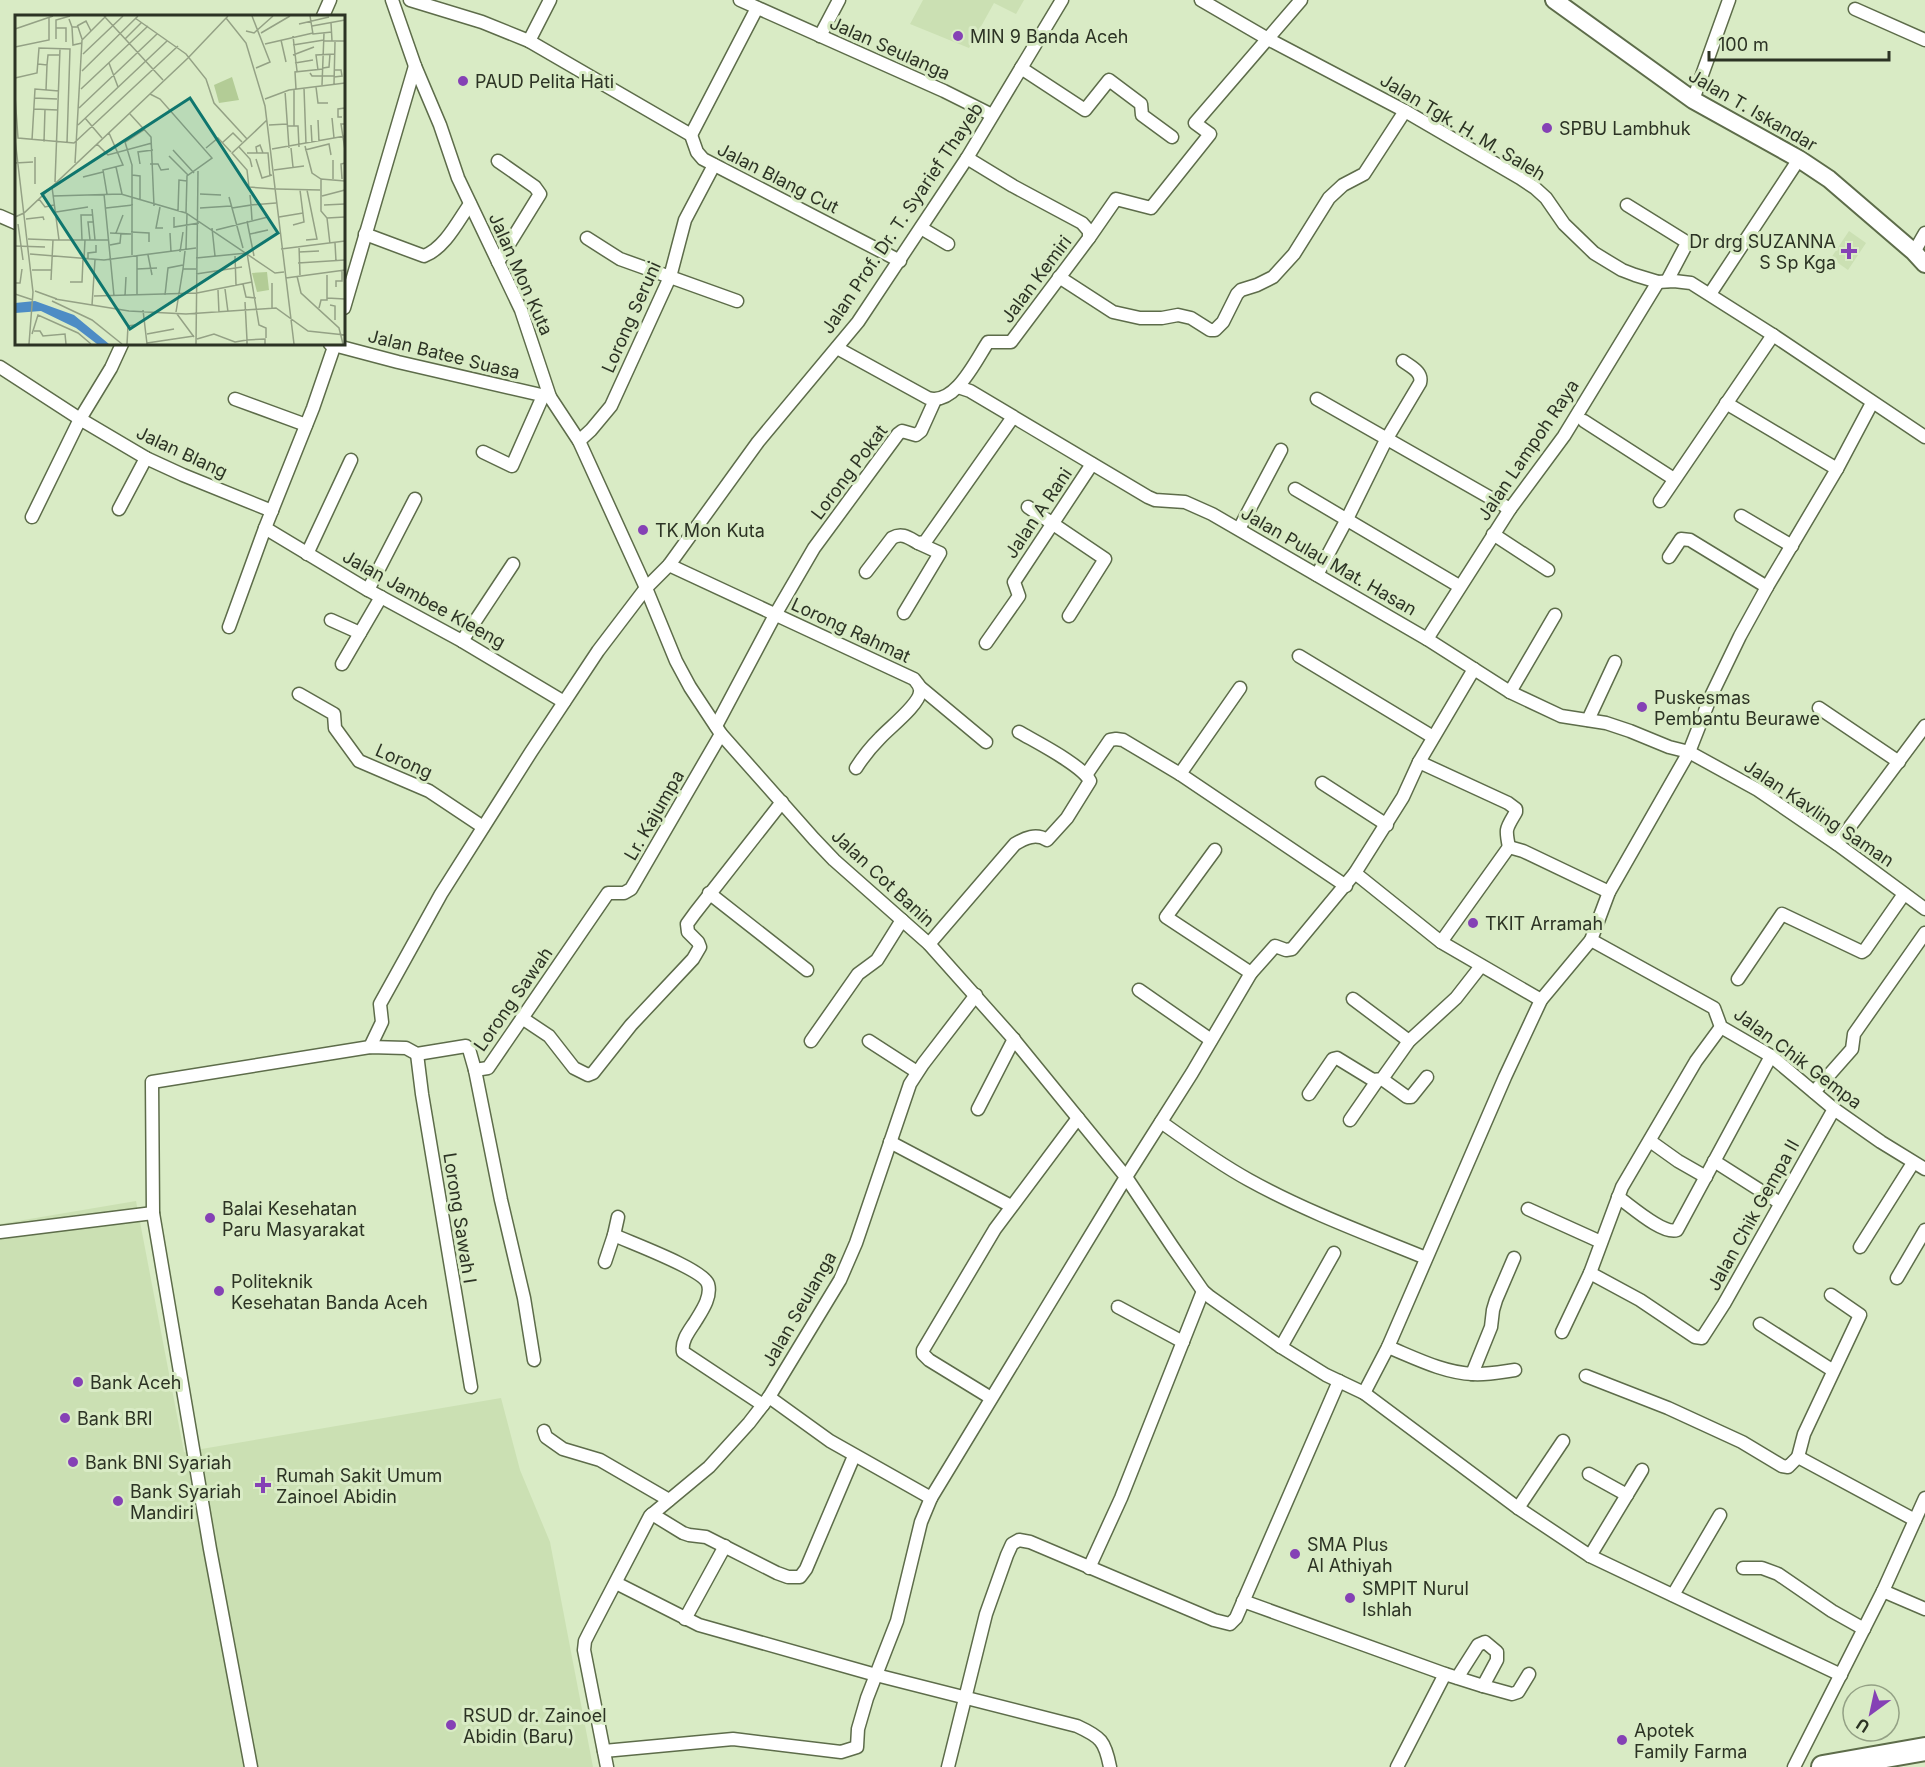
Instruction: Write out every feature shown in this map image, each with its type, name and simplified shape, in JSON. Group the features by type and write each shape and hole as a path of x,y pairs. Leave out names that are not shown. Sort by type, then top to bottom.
{"highway":[{"path":"1823,1767 1925,1749"}],"street":[{"path":"323,15 330,0"},
{"path":"410,0 473,19 529,41 691,135 757,8"},
{"path":"529,41 550,0"},
{"name":"Jalan Seulanga","path":"740,0 944,91 992,115"},
{"path":"820,36 839,0"},
{"name":"Jalan Prof. Dr. T. Syarief Thayeb","path":"370,1047 382,1022 380,1004 441,894 564,702 621,619 646,588 669,565 758,442 858,322 967,158 1062,0"},
{"name":"Jalan Tgk. H. M. Saleh","path":"1201,0 1268,39 1405,111 1535,188 1546,198 1564,224 1594,253 1622,270 1662,281 1691,283 1925,437"},
{"path":"1089,238 1116,199 1151,208 1210,134 1195,123 1301,0"},
{"name":"Jalan T. Iskandar","path":"1554,0 1693,100 1799,159 1830,179 1920,258"},
{"path":"1693,100 1729,0"},
{"name":"Jalan Mon Kuta","path":"395,1 415,66 440,125 458,178 521,310 547,396 579,441 646,588"},
{"path":"1855,9 1925,40"},
{"path":"345,304 415,66"},
{"path":"1020,68 1085,110 1109,80 1141,104 1142,115 1172,137"},
{"path":"1059,277 1113,312 1140,318 1178,315 1191,318 1210,330 1215,330 1223,322 1241,290 1273,277 1294,255 1329,198 1343,185 1364,174 1405,111"},
{"name":"Jalan Blang Cut","path":"691,135 697,152 703,159 900,261"},
{"name":"Jalan Kemiri","path":"958,387 988,342 1011,342 1089,238 1089,231 1082,223 967,158"},
{"path":"1710,294 1799,159"},
{"path":"498,161 535,187 540,194 498,262"},
{"name":"Lorong Seruni","path":"579,441 611,406 670,278 685,220 714,165"},
{"path":"365,234 424,256 440,246 470,204"},
{"name":"Jalan Lampoh Raya","path":"1427,639 1510,508 1564,436 1686,244 1685,241 1627,204"},
{"path":"0,216 15,223"},
{"path":"921,228 948,244"},
{"path":"1920,258 1925,233"},
{"path":"587,238 620,259 737,302"},
{"path":"1660,501 1773,335"},
{"path":"32,517 80,419 111,368 122,345"},
{"path":"229,627 306,425 333,345"},
{"name":"Jalan Batee Suasa","path":"337,345 547,396"},
{"path":"837,348 935,400 958,387"},
{"path":"1317,575 1386,440 1420,383 1419,373 1403,361"},
{"path":"1,371 80,419"},
{"name":"Jalan Pulau Mat. Hasan","path":"958,387 970,391 1155,500 1185,502 1212,514 1427,639 1510,692 1561,716 1606,723 1669,747 1689,752"},
{"path":"483,452 512,466 547,396"},
{"path":"235,399 306,425"},
{"path":"1317,399 1510,508"},
{"name":"Lorong Pokat","path":"814,548 898,434 902,431 916,435 921,431 935,400"},
{"path":"1726,403 1837,469"},
{"path":"1364,1393 1388,1347 1505,1077 1541,1000 1591,940 1609,892 1689,752 1711,696 1767,587 1837,469 1872,403"},
{"path":"918,543 922,544 928,538 1013,417"},
{"name":"Jalan Blang","path":"80,419 146,458 272,511"},
{"path":"1584,421 1674,479"},
{"path":"1239,529 1281,450"},
{"path":"119,509 146,458"},
{"path":"306,554 351,460"},
{"name":"Jalan A Rani","path":"986,643 1018,596 1014,582 1092,464"},
{"path":"1295,489 1459,586"},
{"path":"368,590 416,499"},
{"path":"1028,507 1105,559 1069,615"},
{"path":"1742,516 1792,546"},
{"name":"Jalan Jambee Kleeng","path":"265,528 368,590 462,640 564,702"},
{"path":"866,572 892,538 897,535 902,534 940,553 904,613"},
{"path":"1493,534 1548,570"},
{"path":"1669,557 1681,539 1690,540 1767,587"},
{"name":"Lr. Kajumpa","path":"605,897 608,893 631,889 718,730 775,615 814,548"},
{"path":"462,640 513,564"},
{"name":"Lorong Rahmat","path":"669,565 914,679 920,687 917,700 881,737 856,768"},
{"name":"Jalan Cot Banin","path":"646,588 676,662 718,730 834,860 929,944 976,994 1126,1177 1203,1291 1222,1307 1281,1347 1364,1393 1518,1508 1590,1556 1841,1675"},
{"path":"342,664 381,597"},
{"path":"1510,692 1556,615"},
{"path":"331,620 360,633"},
{"path":"1299,656 1434,737"},
{"path":"1588,720 1615,662"},
{"path":"604,1751 733,1739 841,1752 857,1747 858,1729 897,1621 921,1522 931,1498 1251,973 1275,945 1286,950 1293,949 1346,886 1403,797 1419,762 1474,669"},
{"path":"920,687 986,742"},
{"path":"1180,774 1240,688"},
{"name":"Lorong","path":"299,694 334,714 335,728 359,761 429,791 483,827"},
{"path":"1819,708 1899,762"},
{"path":"1837,844 1925,726"},
{"path":"929,944 1015,844 1025,838 1044,837 1047,840 1067,818 1090,781 1074,765 1019,732"},
{"path":"1086,775 1110,740 1123,740 1180,774 1346,886"},
{"name":"Jalan Kavling Saman","path":"1689,752 1758,790 1837,844 1925,909"},
{"path":"1419,762 1516,808 1506,828 1509,847"},
{"path":"1322,783 1386,825"},
{"path":"522,1018 549,1036 578,1071 588,1075 593,1073 631,1025 698,952 700,947 698,942 688,932 687,926 709,893 782,802"},
{"path":"1509,847 1523,851 1609,892"},
{"path":"1441,942 1509,847"},
{"path":"1215,850 1166,917 1251,973"},
{"path":"1355,873 1441,942 1541,1000"},
{"path":"709,893 807,970"},
{"path":"1738,979 1782,914 1862,952 1865,951 1904,894"},
{"name":"Lorong Sawah","path":"153,1213 152,1082 370,1047 406,1048 417,1054 466,1046 475,1070 488,1068 605,897"},
{"path":"811,1041 858,974 877,960 902,920"},
{"path":"1814,1092 1852,1049 1854,1034 1925,933"},
{"name":"Jalan Chik Gempa","path":"1591,940 1714,1008 1720,1027 1771,1056 1834,1109 1921,1165"},
{"path":"1350,1120 1409,1041 1456,999 1481,966"},
{"path":"1139,990 1211,1040"},
{"name":"Jalan Seulanga","path":"652,1514 717,1459 766,1401 840,1280 856,1243 910,1084 976,994"},
{"path":"1353,999 1409,1041"},
{"path":"1562,1332 1590,1274 1618,1197 1696,1061 1720,1027"},
{"path":"978,1109 1014,1039"},
{"path":"870,1041 917,1072"},
{"name":"Lorong Sawah I","path":"417,1054 471,1387"},
{"path":"1618,1197 1662,1229 1673,1232 1677,1230 1771,1056"},
{"path":"1309,1094 1337,1058 1407,1097 1411,1097 1427,1077"},
{"path":"475,1070 524,1298 534,1360"},
{"name":"Jalan Chik Gempa II","path":"1590,1274 1640,1300 1695,1337 1702,1338 1724,1304 1834,1109"},
{"path":"991,1398 928,1360 923,1350 995,1229 1077,1118"},
{"path":"1161,1122 1256,1184 1336,1221 1426,1258"},
{"path":"1650,1141 1706,1177"},
{"path":"891,1142 1011,1206"},
{"path":"1714,1161 1780,1203"},
{"path":"1860,1247 1921,1165"},
{"path":"1528,1209 1601,1242"},
{"path":"0,1232 153,1213 210,1550 251,1767"},
{"path":"606,1262 618,1217"},
{"path":"1897,1278 1925,1230"},
{"path":"614,1235 677,1262 698,1273 707,1281 708,1296 683,1342 683,1352 854,1456 931,1498"},
{"path":"1281,1347 1334,1252"},
{"path":"1472,1374 1491,1327 1496,1300 1514,1258"},
{"path":"1089,1568 1121,1498 1203,1291"},
{"path":"1586,1376 1668,1408 1742,1442 1782,1466 1788,1467 1798,1457 1804,1434 1860,1315 1831,1294"},
{"path":"1118,1307 1183,1341"},
{"path":"1760,1324 1832,1371"},
{"path":"1388,1347 1439,1367 1472,1374 1515,1370"},
{"path":"948,1767 986,1614 1012,1544 1019,1540 1030,1542 1214,1620 1227,1624 1233,1622 1339,1381"},
{"path":"544,1431 546,1437 564,1449 600,1460 669,1500"},
{"path":"1518,1508 1563,1441"},
{"path":"607,1767 584,1650 585,1641 652,1514 683,1533 706,1537 777,1573 788,1577 800,1577 806,1569 854,1456"},
{"path":"1798,1457 1915,1520"},
{"path":"1590,1556 1642,1470"},
{"path":"1589,1474 1627,1495"},
{"path":"1794,1767 1883,1591 1925,1498"},
{"path":"1673,1595 1720,1515"},
{"path":"685,1619 725,1546"},
{"path":"1743,1568 1762,1568 1778,1574 1832,1611 1864,1629"},
{"path":"616,1583 699,1625 876,1675 1077,1726 1091,1732 1101,1740 1106,1749 1110,1767"},
{"path":"1883,1591 1925,1609"},
{"path":"1243,1601 1445,1674 1512,1694 1518,1692 1529,1674"},
{"path":"1457,1678 1475,1648 1485,1642 1493,1648 1497,1656 1483,1686"},
{"path":"1397,1767 1445,1674"}],"shaded area":[{"name":"MIN 9 Banda Aceh","path":"923,0 1024,0 1016,14 994,3 969,48 910,24"},
{"name":"Dr drg SUZANNA S Sp Kga","path":"1849,231 1866,243 1848,270 1831,258"},
{"name":"Rumah Sakit Umum Zainoel Abidin","path":"136,1201 184,1452 501,1398 520,1470 550,1542 593,1767 0,1767 0,1224"}],"place":[{"name":"MIN 9 Banda Aceh","path":"958,36"},
{"name":"PAUD Pelita Hati","path":"463,81"},
{"name":"SPBU Lambhuk","path":"1547,128"},
{"name":"Dr drg SUZANNA S Sp Kga","path":"1849,251"},
{"name":"TK Mon Kuta","path":"643,530"},
{"name":"Puskesmas Pembantu Beurawe","path":"1642,707"},
{"name":"TKIT Arramah","path":"1473,923"},
{"name":"Balai Kesehatan Paru Masyarakat","path":"210,1218"},
{"name":"Politeknik Kesehatan Banda Aceh","path":"219,1291"},
{"name":"Bank Aceh","path":"78,1382"},
{"name":"Bank BRI","path":"65,1418"},
{"name":"Bank BNI Syariah","path":"73,1462"},
{"name":"Rumah Sakit Umum Zainoel Abidin","path":"263,1485"},
{"name":"Bank Syariah Mandiri","path":"118,1501"},
{"name":"SMA Plus Al Athiyah","path":"1295,1554"},
{"name":"SMPIT Nurul Ishlah","path":"1350,1598"},
{"name":"RSUD dr. Zainoel Abidin (Baru)","path":"451,1725"},
{"name":"Apotek Family Farma","path":"1622,1740"}]}
